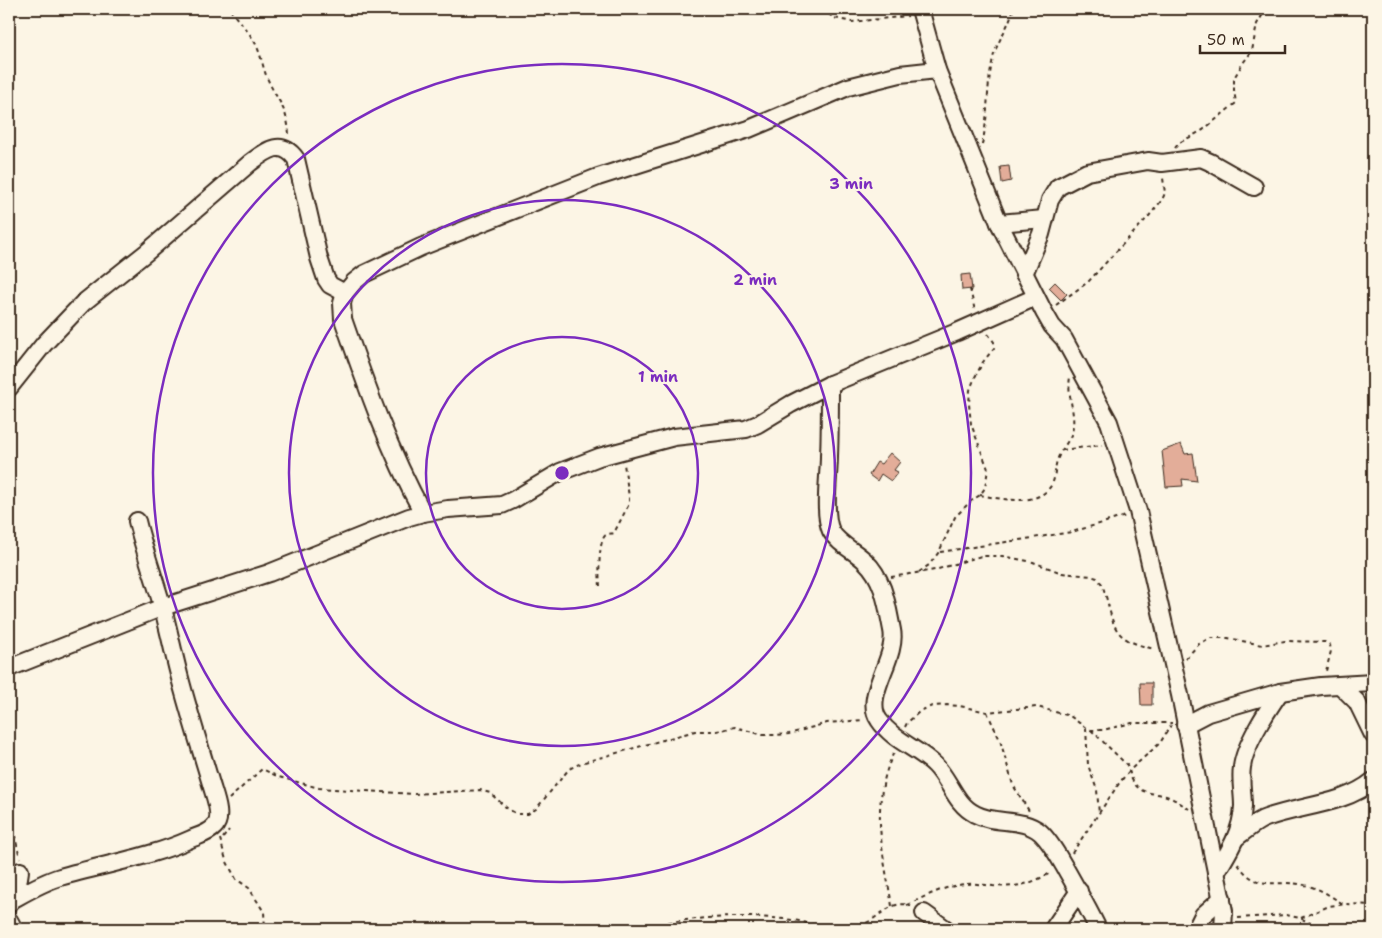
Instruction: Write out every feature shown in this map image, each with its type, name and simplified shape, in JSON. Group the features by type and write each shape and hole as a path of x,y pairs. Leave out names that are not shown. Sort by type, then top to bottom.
{"street":[{"path":"921,11 937,70 999,223 1044,312 1074,358 1109,422 1116,443 1138,512 1174,670 1177,721 1205,818 1222,898 1224,926"},
{"path":"423,513 406,482 387,439 343,319 342,303 345,293 354,282 364,274 398,258 598,177 749,129 848,88 900,74 937,70"},
{"path":"9,388 44,344 82,303 147,252 250,163 266,151 276,148 282,147 290,150 296,159 316,249 326,279 330,285 345,293"},
{"path":"1024,274 1041,234 1050,200 1058,187 1072,178 1087,172 1155,162 1201,158 1254,187"},
{"path":"999,223 1044,219"},
{"path":"9,668 162,607 269,573 423,513 502,505 574,466 622,451 674,438 746,429 830,384 1036,297"},
{"path":"830,384 827,508 831,531 843,544 865,561 878,577 884,591 893,634 889,661 876,692 874,706 878,718 888,731 934,764 942,773 960,802 975,815 988,819 1024,824 1039,831 1049,842 1063,864 1098,929"},
{"path":"10,903 31,889 59,877 168,849 223,824 218,815 216,802 182,688 162,607 137,521"},
{"path":"1177,721 1280,692 1321,686 1373,683"},
{"path":"1341,686 1357,702 1373,735"},
{"path":"1216,873 1233,844 1242,819 1242,766 1247,749 1266,712 1280,692"},
{"path":"1233,844 1263,819 1296,808 1343,798 1364,788 1373,781"},
{"path":"10,903 17,891 20,871"},
{"path":"1054,929 1079,891"},
{"path":"1196,929 1203,915 1222,898"},
{"path":"924,913 946,929"},
{"path":"9,920 14,929"}],"path":[{"path":"230,9 236,20 253,38 267,77 283,105 289,132 290,150"},
{"path":"822,9 834,18 852,22 921,11"},
{"path":"974,159 982,145 987,127 992,63 995,49 1011,19 1013,9"},
{"path":"1210,9 1224,14 1228,14 1234,9"},
{"path":"1044,312 1088,282 1162,200 1165,186 1163,177 1157,169 1155,162 1179,143 1203,130 1219,115 1234,105 1237,100 1234,90 1234,78 1252,51 1257,24 1266,9"},
{"path":"917,573 929,565 939,552 956,517 985,488 989,472 971,424 968,404 970,390 975,377 983,362 991,353 994,342 980,322 973,307 970,289"},
{"path":"980,495 1018,500 1028,499 1045,493 1053,482 1056,461 1061,450 1071,437 1073,430 1069,381 1074,358"},
{"path":"1061,450 1116,443"},
{"path":"600,586 603,538 606,534 614,533 628,504 629,497 622,451"},
{"path":"939,552 1072,532 1138,512"},
{"path":"878,577 900,576 935,570 981,556 1002,556 1033,562 1062,573 1091,576 1097,578 1102,584 1115,629 1122,637 1136,645 1169,651"},
{"path":"1174,670 1200,644 1210,638 1228,638 1262,645 1285,641 1324,642 1330,644 1331,651 1321,686"},
{"path":"892,906 882,852 879,823 881,792 888,764 907,723 920,711 932,706 960,706 987,712 1037,707 1070,716 1091,730 1116,753 1130,770 1130,776 1138,788 1151,794 1168,796 1205,818"},
{"path":"987,712 1000,740 1013,785 1039,831"},
{"path":"227,802 234,792 262,769 279,777 319,788 415,794 480,790 490,793 510,810 518,814 528,814 536,809 564,774 573,766 695,731 717,731 735,727 763,735 776,735 789,734 827,723 878,718"},
{"path":"1091,730 1103,730 1139,723 1177,721"},
{"path":"637,929 659,923 745,918 792,920 836,928 849,927 863,924 892,906 907,905 936,891 964,884 972,883 1006,887 1028,884 1063,864 1130,770 1160,744 1177,721"},
{"path":"1086,728 1088,765 1097,790 1099,814"},
{"path":"9,811 20,854 20,871"},
{"path":"220,840 229,832 223,824"},
{"path":"223,824 220,840 226,860 236,879 249,888 264,912 265,929"},
{"path":"1233,844 1244,874 1259,883 1282,882 1310,886 1328,894 1343,904"},
{"path":"1300,918 1329,906 1343,904 1373,905"},
{"path":"907,905 924,913"},
{"path":"1224,926 1237,918 1286,915 1300,918 1322,929"}],"building":[{"path":"1009,166 1011,181 1002,183 1000,167"},
{"path":"970,274 972,289 962,290 961,275"},
{"path":"1055,282 1067,294 1061,300 1049,288"},
{"path":"1181,444 1185,454 1193,453 1197,481 1182,479 1183,486 1166,487 1162,451"},
{"path":"890,453 900,462 894,470 898,472 891,481 881,474 877,481 869,475 877,462 881,464"},
{"path":"1140,683 1152,683 1152,705 1141,705"}]}
